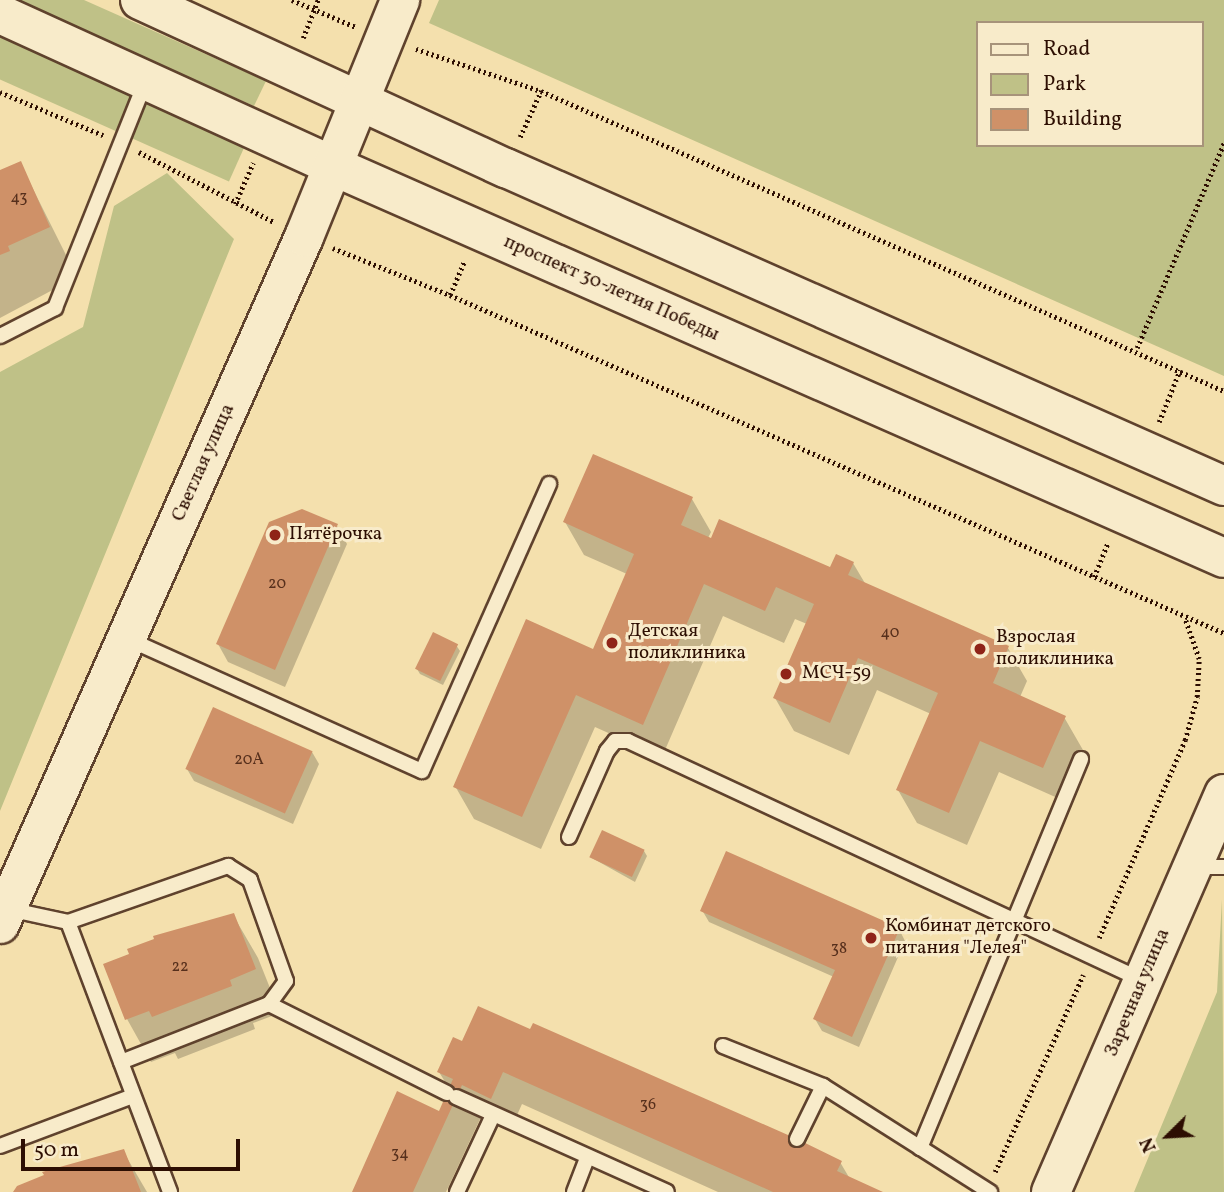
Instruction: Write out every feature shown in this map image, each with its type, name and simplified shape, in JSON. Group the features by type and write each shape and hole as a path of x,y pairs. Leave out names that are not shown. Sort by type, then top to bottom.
{"main road":[{"path":"140,0 359,98 524,177 1224,486"},
{"name":"Светлая улица","path":"3,916 304,237 400,0"},
{"name":"проспект 30-летия Победы","path":"0,14 332,166 1224,558"},
{"name":"Заречная улица","path":"1051,1192 1143,981 1208,867 1224,794"}],"lane":[{"path":"0,336 55,308 147,80"},
{"path":"127,638 422,771 549,484"},
{"path":"569,837 607,751 615,741 628,741 1143,981"},
{"path":"920,1149 1011,919 1081,759"},
{"path":"3,916 68,922 228,866 250,880 286,981 269,1004 121,1062"},
{"path":"68,922 170,1192"},
{"path":"269,1004 493,1115 667,1192"},
{"path":"723,1046 823,1086 989,1191"},
{"path":"797,1139 823,1086"},
{"path":"0,1146 133,1096"},
{"path":"457,1192 493,1115"},
{"path":"574,1192 587,1158"}],"path":[{"path":"292,0 383,38 541,91 1137,348 1224,391"},
{"path":"314,10 318,0"},
{"path":"1,94 122,143 304,237 462,300 1224,633"},
{"path":"1137,348 1224,144"},
{"path":"989,1191 1185,740 1197,697 1199,659 1185,618"}],"green space":[{"path":"15,0 84,0 266,81 254,106"},
{"path":"439,0 1224,0 1224,376 429,23"},
{"path":"0,27 248,138 229,181 0,80"},
{"path":"167,173 234,239 0,811 0,372 83,327 114,206"},
{"path":"1222,899 1224,1192 1134,1192 1217,992"}],"building":[{"path":"21,161 50,227 8,246 10,251 0,255 0,170"},
{"path":"593,454 693,497 681,525 711,538 719,519 830,567 836,554 854,562 848,575 1009,646 993,683 1066,716 1043,768 980,741 949,813 896,790 938,693 858,658 830,723 773,698 814,604 776,587 765,611 704,584 643,725 576,695 522,817 453,787 526,619 593,649 634,554 563,522"},
{"path":"302,509 338,524 275,670 216,644 269,522"},
{"path":"433,632 458,644 440,681 415,669"},
{"path":"213,707 313,751 285,813 185,769"},
{"path":"602,830 645,850 632,877 589,857"},
{"path":"726,851 900,928 852,1037 813,1019 835,970 700,911"},
{"path":"234,913 256,969 230,980 232,986 152,1017 149,1011 125,1020 103,964 129,954 127,949 154,939 153,936"},
{"path":"478,1006 530,1029 533,1023 797,1139 842,1161 837,1171 883,1192 773,1192 503,1072 491,1099 462,1085 413,1192 352,1192 397,1091 439,1111 453,1079 437,1072 453,1037 462,1041"},
{"path":"124,1149 141,1192 13,1192 17,1186 44,1175 42,1172"}],"place":[{"name":"Пятёрочка","path":"275,535"},
{"name":"Детская поликлиника","path":"612,643"},
{"name":"Взрослая поликлиника","path":"980,649"},
{"name":"МСЧ-59","path":"786,674"},
{"name":"Комбинат детского питания \"Лелея\"","path":"871,938"}]}
